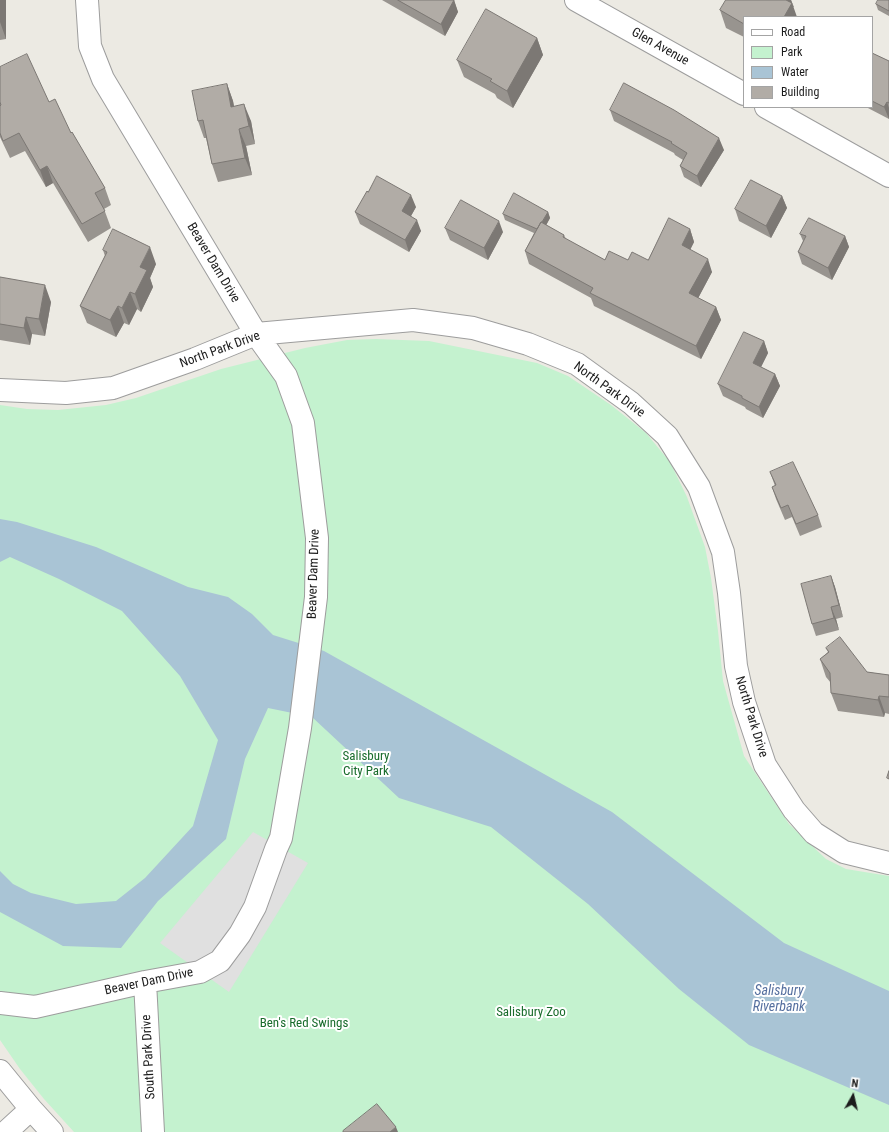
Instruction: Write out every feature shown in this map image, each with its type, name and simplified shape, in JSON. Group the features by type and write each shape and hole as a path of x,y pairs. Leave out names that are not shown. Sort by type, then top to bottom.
{"street":[{"name":"Beaver Dam Drive","path":"0,1003 35,1007 145,982 200,972 220,962 240,934 255,907 276,849 282,838 300,728 316,597 317,538 303,423 286,376 256,334 103,79 90,46 87,0"},
{"name":"Glen Avenue","path":"576,0 743,93"},
{"path":"768,108 889,176"},
{"name":"North Park Drive","path":"0,390 66,393 114,388 195,359 256,334 413,320 473,328 528,344 577,364 631,402 667,436 699,487 723,552 736,666 744,702 766,765 794,810 814,833 844,852 889,863"},
{"name":"South Park Drive","path":"145,982 153,1132"},
{"path":"0,1071 52,1132"},
{"path":"6,1132 31,1109"}],"green space":[{"name":"Salisbury City Park","path":"376,339 429,341 537,363 568,376 611,405 646,433 670,462 687,497 705,547 711,578 723,681 744,756 789,824 826,859 846,869 889,876 889,1132 74,1132 44,1099 20,1069 0,1040 0,405 27,409 58,410 106,405 136,398 221,369 305,348 347,340"}],"shaded area":[{"path":"253,832 308,863 229,992 160,943"}],"water":[{"name":"Salisbury Riverbank","path":"0,519 17,522 96,547 188,587 228,597 252,614 273,635 324,651 612,812 784,943 889,991 889,1105 749,1045 679,989 588,904 491,827 399,798 312,717 268,708 245,759 226,839 158,901 121,948 63,946 0,912 0,871 13,884 31,893 76,904 116,901 145,878 193,826 218,740 180,676 122,611 59,579 10,557 0,562"}],"building":[{"path":"398,0 454,0 441,24"},
{"path":"726,0 786,0 792,3 785,16 743,16 743,23 720,10"},
{"path":"878,0 889,0 889,11 876,4"},
{"path":"486,9 537,38 507,91 490,81 492,79 457,60"},
{"path":"873,53 889,61 889,103 887,102 884,107 873,102"},
{"path":"27,54 49,102 55,99 71,133 72,132 105,188 95,193 105,211 82,224 47,166 40,170 19,133 3,141 0,133 0,67"},
{"path":"624,83 674,110 719,138 697,176 680,166 687,153 671,143 672,142 610,110"},
{"path":"227,84 231,107 244,104 249,126 239,129 245,158 212,164 203,120 198,121 192,91"},
{"path":"377,176 411,195 402,211 417,220 405,240 355,212"},
{"path":"751,180 782,196 766,226 735,209"},
{"path":"514,193 548,212 537,229 503,214"},
{"path":"461,200 499,221 484,248 445,228"},
{"path":"669,218 690,229 682,245 708,259 689,293 716,307 696,346 590,293 593,288 525,251 541,222 564,235 563,237 605,260 609,251 628,260 632,252 648,260"},
{"path":"809,218 845,236 828,268 798,252 806,236 800,234"},
{"path":"113,229 150,247 140,267 147,270 135,294 130,292 122,308 118,306 110,320 80,306 107,252 103,250"},
{"path":"0,277 45,285 39,319 26,317 24,328 0,324"},
{"path":"744,332 764,341 753,363 775,374 759,407 742,398 742,396 718,384"},
{"path":"793,462 818,515 796,524 788,505 781,508 772,487 776,485 770,472"},
{"path":"831,576 839,605 831,607 834,618 812,624 801,584"},
{"path":"840,637 867,672 889,675 889,697 879,696 878,700 831,693 830,673 820,659 829,652 826,648"},
{"path":"377,1104 396,1127 390,1132 343,1132 343,1131"}],"park label":[{"name":"Salisbury Zoo","path":"531,1013"},
{"name":"Ben's Red Swings","path":"304,1024"}]}
